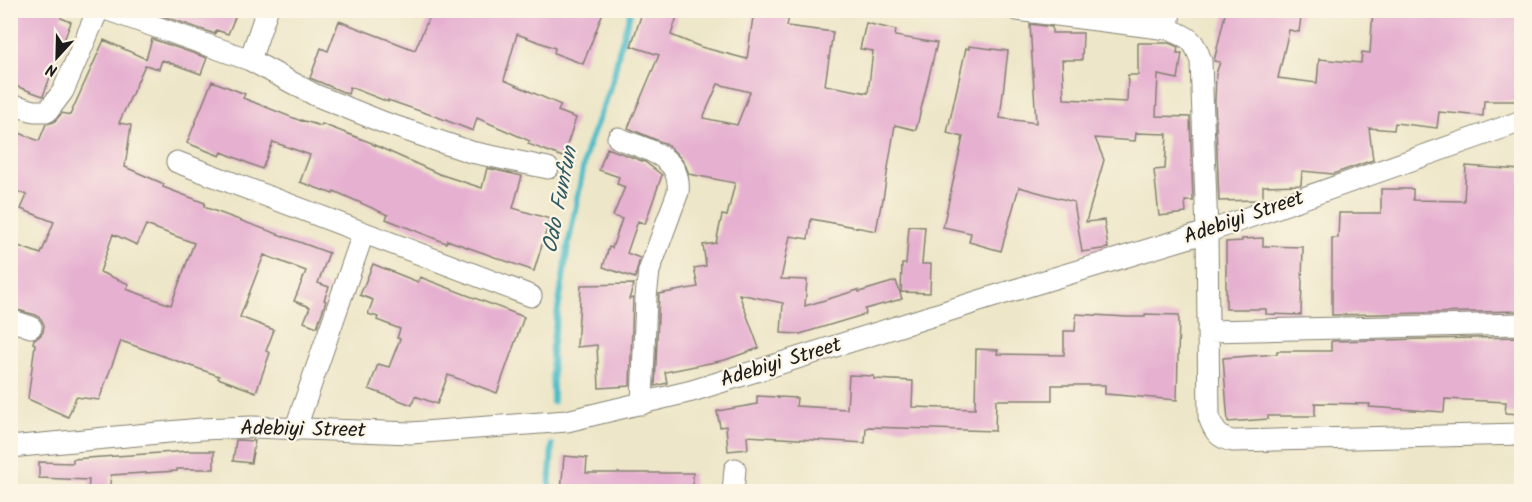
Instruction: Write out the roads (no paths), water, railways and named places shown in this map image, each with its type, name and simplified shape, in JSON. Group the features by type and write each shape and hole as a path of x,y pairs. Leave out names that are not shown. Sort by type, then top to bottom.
{"street":[{"path":"10,104 34,111 48,111 63,91 98,10"},
{"path":"108,10 250,60 315,95 385,123 471,152 548,168"},
{"path":"250,60 267,10"},
{"path":"1017,10 1169,20 1196,45 1201,61 1207,232 1209,417 1217,435 1224,440 1233,441 1521,434"},
{"name":"Adebiyi Street","path":"10,447 201,429 252,427 422,433 567,421 692,391 1207,232 1521,121"},
{"path":"618,138 659,155 669,162 677,171 679,183 678,192 649,271 642,404"},
{"path":"177,162 531,296"},
{"path":"294,430 363,234"},
{"path":"10,320 31,327"},
{"path":"1209,331 1521,324"},
{"path":"733,492 735,469"}],"waterway":[{"name":"Odo Funfun","path":"553,402 552,348 568,246 587,149 613,80 631,10"},
{"name":"Odo Funfun","path":"549,492 552,445"}]}
